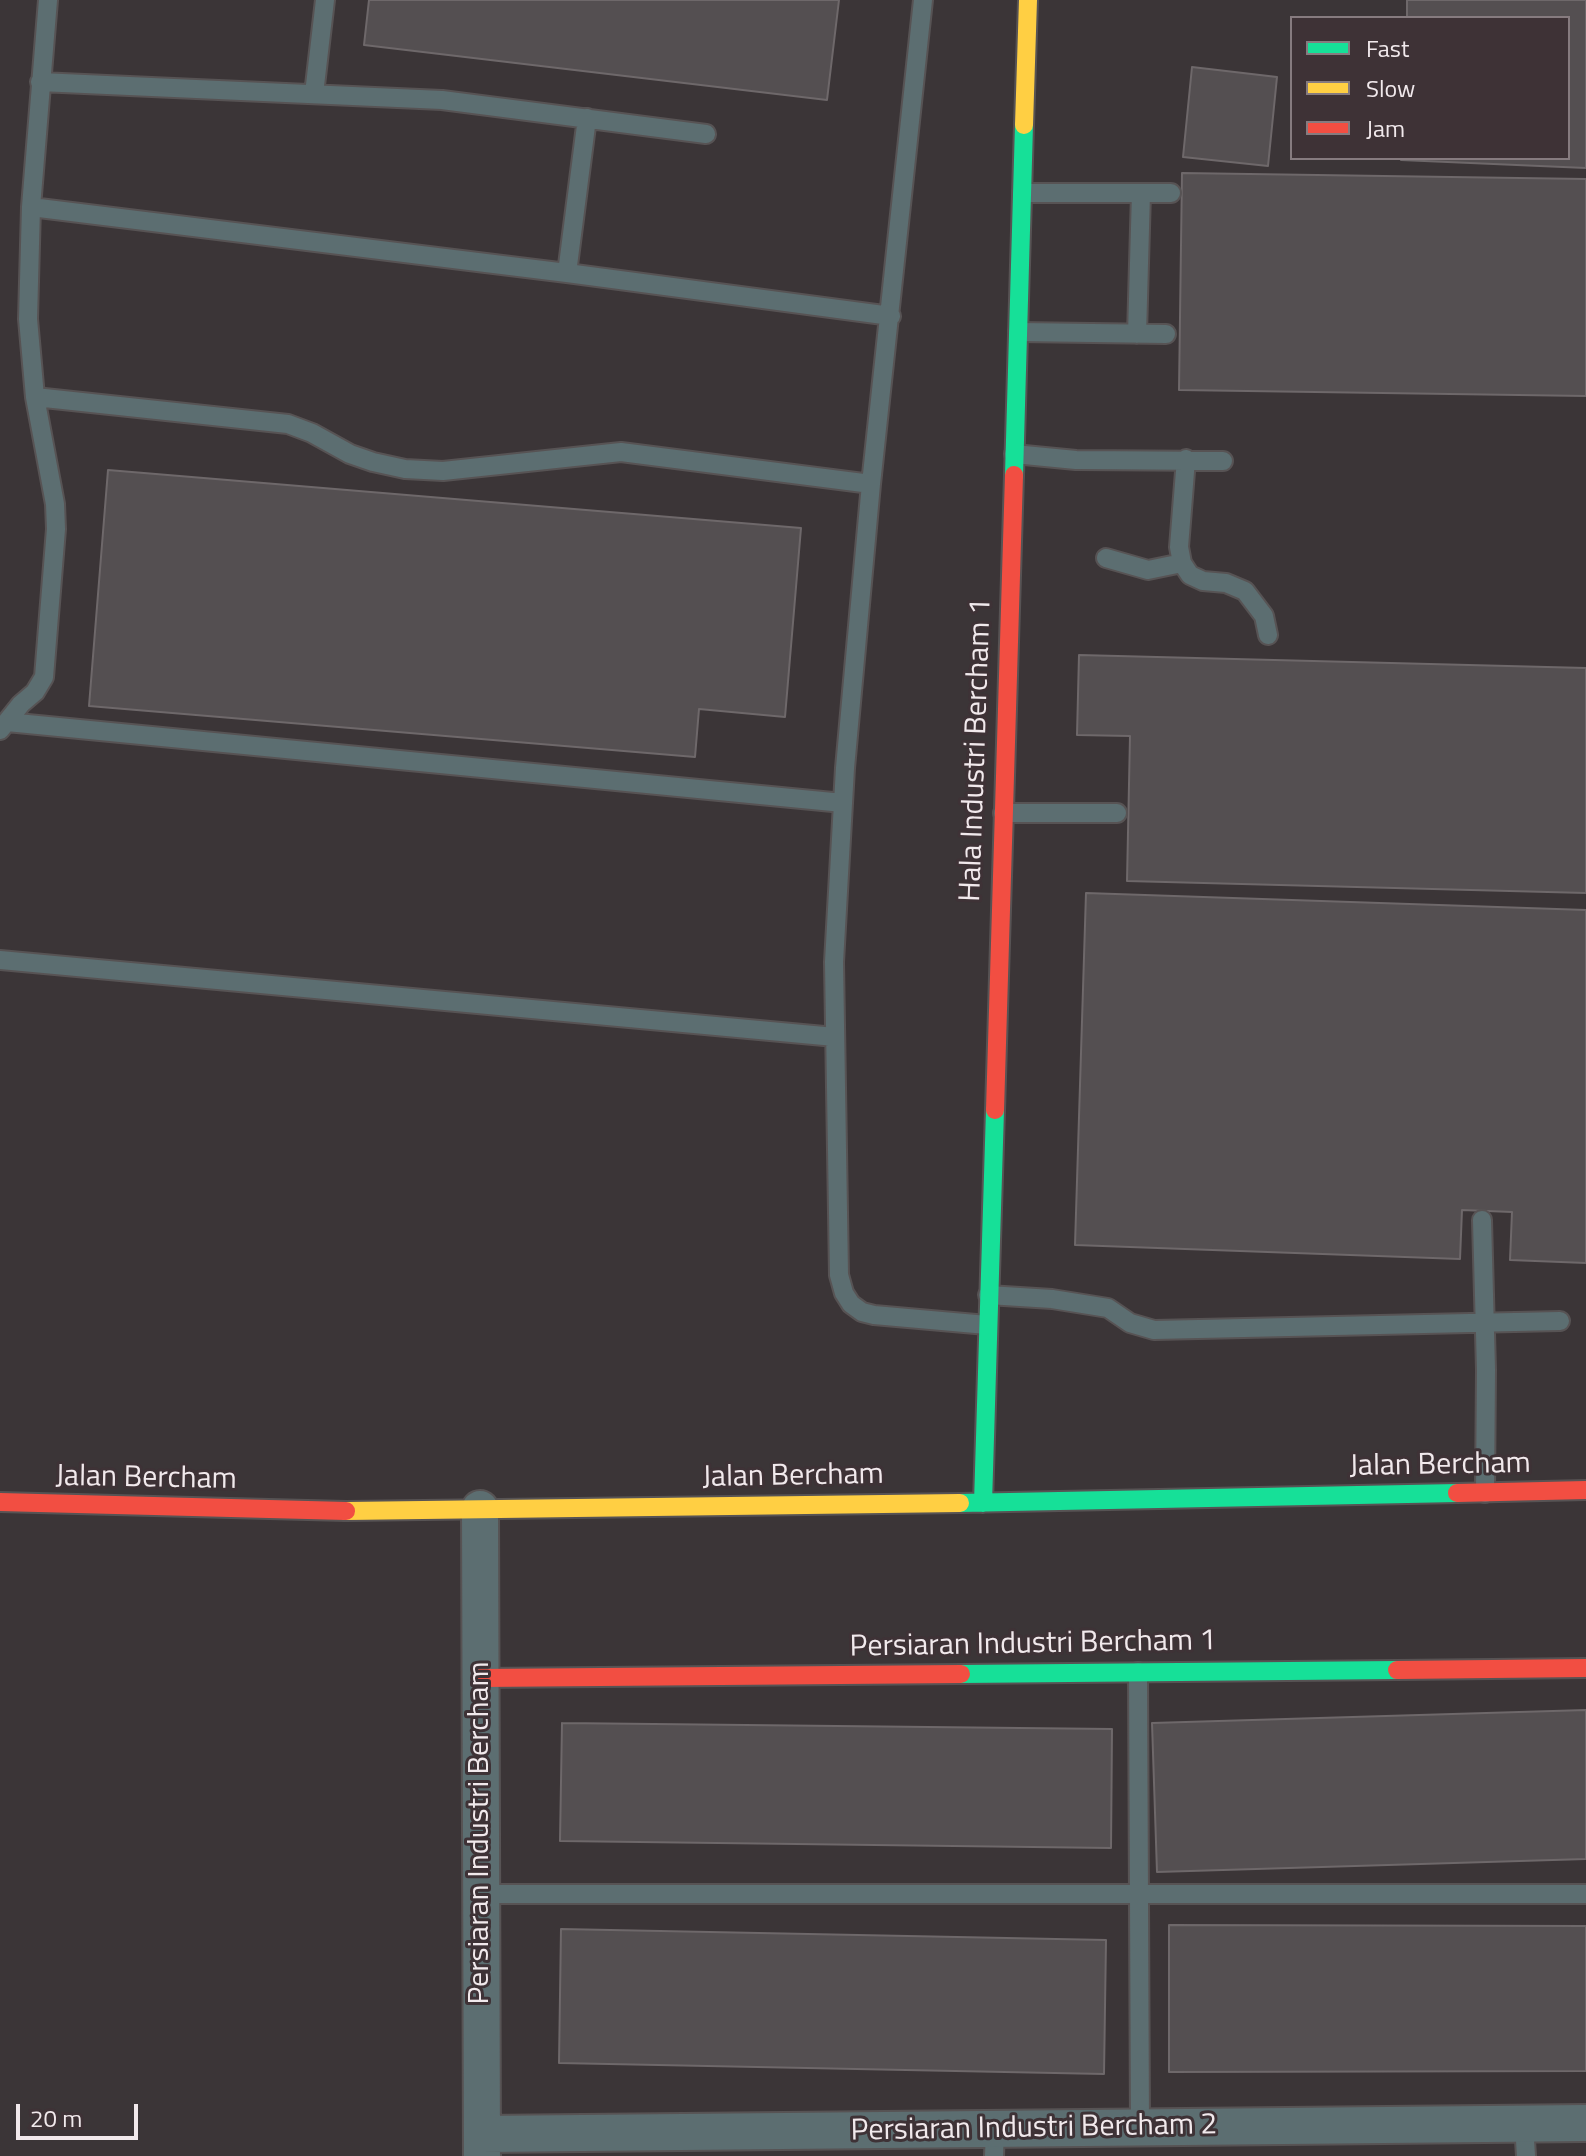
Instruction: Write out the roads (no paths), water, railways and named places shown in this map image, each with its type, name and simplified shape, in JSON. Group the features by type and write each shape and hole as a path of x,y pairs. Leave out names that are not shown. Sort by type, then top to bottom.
{"street":[{"name":"Hala Industri Bercham 1","path":"983,1503 1028,0"},
{"name":"Jalan Bercham","path":"0,1502 325,1511 983,1503 1586,1490"},
{"name":"Persiaran Industri Bercham","path":"480,1509 482,2145"},
{"name":"Persiaran Industri Bercham 1","path":"481,1678 1586,1668"},
{"name":"Persiaran Industri Bercham 2","path":"482,2145 994,2142 1140,2128 1525,2140 1586,2123"}],"lane":[{"path":"3,726 35,692 44,677 56,529 55,504 35,397 28,319 31,207 48,0"},
{"path":"314,94 325,0"},
{"path":"923,0 871,484 843,803 834,962 839,1275 844,1293 851,1304 862,1312 987,1325"},
{"path":"40,82 442,100 706,134"},
{"path":"567,273 587,118"},
{"path":"1022,193 1171,193"},
{"path":"1137,334 1141,193"},
{"path":"31,207 891,316"},
{"path":"1018,332 1166,334"},
{"path":"35,397 288,424 361,458 405,469 443,471 621,452 871,484"},
{"path":"1014,454 1076,460 1223,461"},
{"path":"1186,459 1179,547 1182,563 1190,575 1203,581 1226,583 1245,591 1264,616 1268,635"},
{"path":"1106,558 1148,570 1182,563"},
{"path":"3,726 843,803"},
{"path":"1003,813 1117,813"},
{"path":"0,960 835,1037"},
{"path":"1482,1220 1485,1493"},
{"path":"988,1295 1052,1299 1108,1308 1130,1323 1154,1330 1560,1321"},
{"path":"1138,1672 1140,2128"},
{"path":"481,1894 1586,1894"}]}
